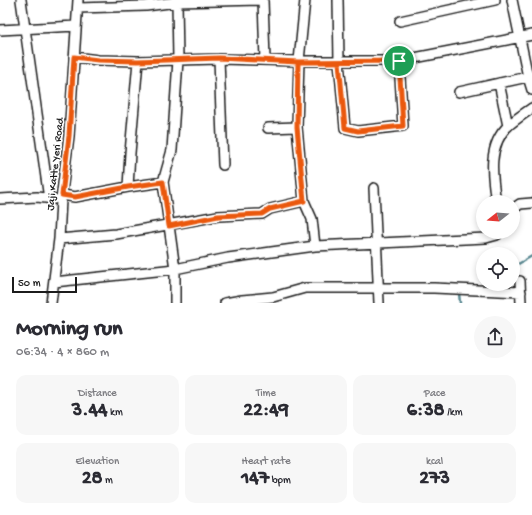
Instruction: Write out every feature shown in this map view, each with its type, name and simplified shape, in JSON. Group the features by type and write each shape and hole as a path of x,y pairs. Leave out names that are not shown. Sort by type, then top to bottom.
{"street":[{"path":"21,0 49,198"},
{"path":"78,4 146,6 177,2 261,0 265,60"},
{"path":"305,0 298,62 297,127 304,201 312,220 316,246"},
{"path":"338,0 339,62 345,128 358,131 403,126 399,61"},
{"path":"400,21 495,0"},
{"path":"512,0 532,90"},
{"path":"175,303 175,269 163,182 172,150 178,60 177,2"},
{"name":"Jaji Katte Yeri Road","path":"51,303 69,136 78,4"},
{"path":"0,30 76,26"},
{"path":"74,57 98,60 138,61 219,58 298,62 399,61 532,35"},
{"path":"219,58 223,165"},
{"path":"128,187 138,61"},
{"path":"459,92 530,76"},
{"path":"499,83 508,126"},
{"path":"495,195 493,180 493,154 498,140 508,126 532,108"},
{"path":"268,128 297,127"},
{"path":"0,199 75,197 163,182"},
{"path":"374,188 379,303"},
{"path":"59,239 116,234 169,226 218,216 262,214 270,209 304,201"},
{"path":"520,204 532,202"},
{"path":"54,282 175,269 228,258 316,246 476,239"},
{"path":"520,281 521,303"},
{"path":"225,303 273,297 305,288 434,288 521,292"}],"waterway":[{"path":"520,263 532,256"},
{"path":"460,293 460,303"}],"route":[{"path":"399,61 298,62 219,58 138,61 98,60 74,57 69,136 62,195 75,197 163,182 169,226 218,216 262,214 270,209 304,201 297,127 298,62 339,62 345,128 358,131 403,126 399,61"}]}
